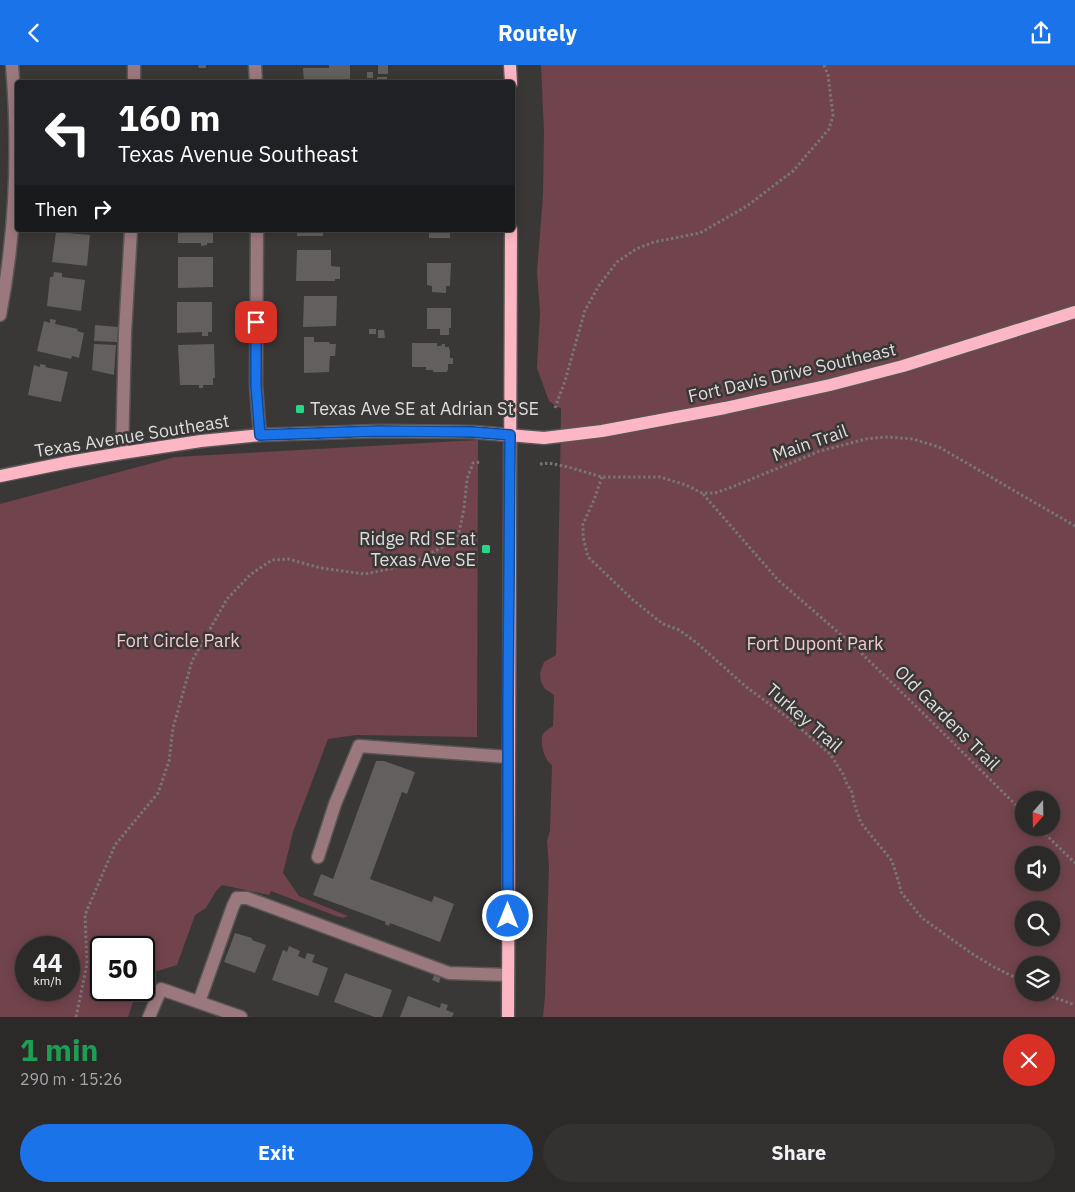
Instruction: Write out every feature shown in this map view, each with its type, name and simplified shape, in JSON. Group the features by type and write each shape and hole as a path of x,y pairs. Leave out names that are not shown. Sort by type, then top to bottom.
{"main road":[{"path":"510,65 511,80"},
{"path":"508,1017 511,232"},
{"name":"Fort Davis Drive Southeast","path":"510,435 544,438 580,434 725,409 903,366 1075,312"},
{"name":"Texas Avenue Southeast","path":"0,476 122,453 201,441 260,435 378,431 473,432 510,435"}],"street":[{"path":"12,65 15,113"},
{"path":"134,65 134,80"},
{"path":"256,65 256,80"},
{"path":"0,315 9,261 15,195"},
{"path":"122,453 130,232"},
{"path":"257,232 256,386 260,435"},
{"path":"318,857 335,804 359,747 508,757"},
{"path":"198,1002 237,898 247,898 449,973 508,975"},
{"path":"150,1017 160,989 242,1017"}],"path":[{"path":"555,408 565,381 585,311 600,284 617,262 636,249 654,242 700,233 747,207 793,171 829,129 833,115 828,75 824,65"},
{"name":"Main Trail","path":"702,493 715,493 820,451 866,439 886,437 913,439 939,447 1075,526"},
{"path":"76,1017 87,964 85,915 115,845 158,793 169,761 173,728 192,661 228,599 251,574 272,560 288,559 321,568 365,574 409,565 426,556 455,540 459,532 464,509 470,468 473,463 481,462"},
{"path":"540,464 549,463 602,477 660,477 686,485 702,493"},
{"name":"Turkey Trail","path":"602,477 583,524 583,537 588,557 633,600 663,624 679,630 697,643 745,686 787,717 830,754 852,792 860,823 892,861 900,883 901,892 922,918 979,958 1015,978"},
{"name":"Old Gardens Trail","path":"702,493 778,580 854,645 1015,804"},
{"path":"1047,836 1075,863"},
{"path":"1060,1000 1075,1005"}],"green space":[{"name":"Fort Dupont Park","path":"541,65 1075,65 1075,1017 543,1017 549,867 547,841 550,831 552,765 545,756 542,737 553,726 554,695 545,689 541,682 540,673 544,662 556,655 561,408 549,401 537,368 540,312 537,272 543,195 544,132"},
{"name":"Fort Circle Park","path":"478,440 477,737 356,735 328,739 293,832 283,873 299,896 348,916 343,918 336,916 271,891 269,895 222,885 206,908 195,915 177,965 155,972 155,936 90,936 90,1001 133,1001 128,1017 0,1017 0,504 175,457"}],"building":[{"path":"198,65 206,65 206,68 199,68"},
{"path":"329,65 350,65 350,80 304,80 303,68 329,68"},
{"path":"378,65 388,65 388,74 378,74"},
{"path":"367,72 373,72 373,78 367,78"},
{"path":"377,77 387,77 387,80 377,80"},
{"path":"212,79 212,80 178,80"},
{"path":"426,79 450,79 450,80"},
{"path":"56,232 90,235 87,266 52,262"},
{"path":"178,232 213,232 213,243 207,243 207,245 201,246 201,243 178,243"},
{"path":"297,232 323,232 323,236 297,236"},
{"path":"429,232 450,232 450,238 429,238"},
{"path":"297,250 331,250 331,266 340,267 340,279 335,279 335,281 296,281"},
{"path":"178,257 213,257 213,287 178,288"},
{"path":"427,263 451,263 450,286 446,286 446,293 432,292 432,286 427,285"},
{"path":"54,272 62,273 62,277 85,280 81,311 47,306 50,277 53,277"},
{"path":"304,296 337,296 336,326 303,327"},
{"path":"177,302 212,302 212,332 208,332 208,336 202,336 202,332 177,333"},
{"path":"427,308 451,308 449,335 440,335 440,329 427,329"},
{"path":"50,319 56,320 55,324 78,329 77,331 84,333 79,358 72,356 71,359 37,351 44,321 50,323"},
{"path":"95,325 118,327 117,342 94,341"},
{"path":"369,329 376,329 376,334 369,334"},
{"path":"378,330 384,330 385,338 378,338"},
{"path":"304,337 314,337 314,342 336,344 335,356 330,356 329,372 304,373"},
{"path":"412,343 437,343 437,346 445,344 445,347 449,347 450,358 453,358 453,364 448,364 447,372 433,372 433,370 426,370 426,367 412,367"},
{"path":"94,344 116,345 114,375 92,370"},
{"path":"214,344 215,378 213,378 213,385 203,385 203,388 199,388 199,385 180,385 178,345"},
{"path":"40,364 46,365 45,367 68,372 61,402 28,395 34,365 40,367"},
{"path":"376,761 384,761 415,772 407,794 402,792 370,879 432,902 434,896 454,904 440,942 390,923 389,926 385,924 386,922 313,895 321,874 333,879"},
{"path":"235,933 266,945 255,973 224,962"},
{"path":"289,946 300,951 298,956 305,959 307,953 315,955 312,962 328,968 318,996 272,980 283,950 287,952"},
{"path":"345,973 392,990 382,1017 374,1017 334,1002"},
{"path":"435,973 441,976 439,983 432,980"},
{"path":"408,996 440,1008 441,1003 448,1005 446,1010 454,1013 452,1017 400,1017"}],"place":[{"name":"Texas Ave SE at Adrian St SE","path":"300,409"},
{"name":"Ridge Rd SE at Texas Ave SE","path":"486,549"}],"route":[{"path":"256,322 256,386 260,435 378,431 473,432 510,435 508,916"}]}
